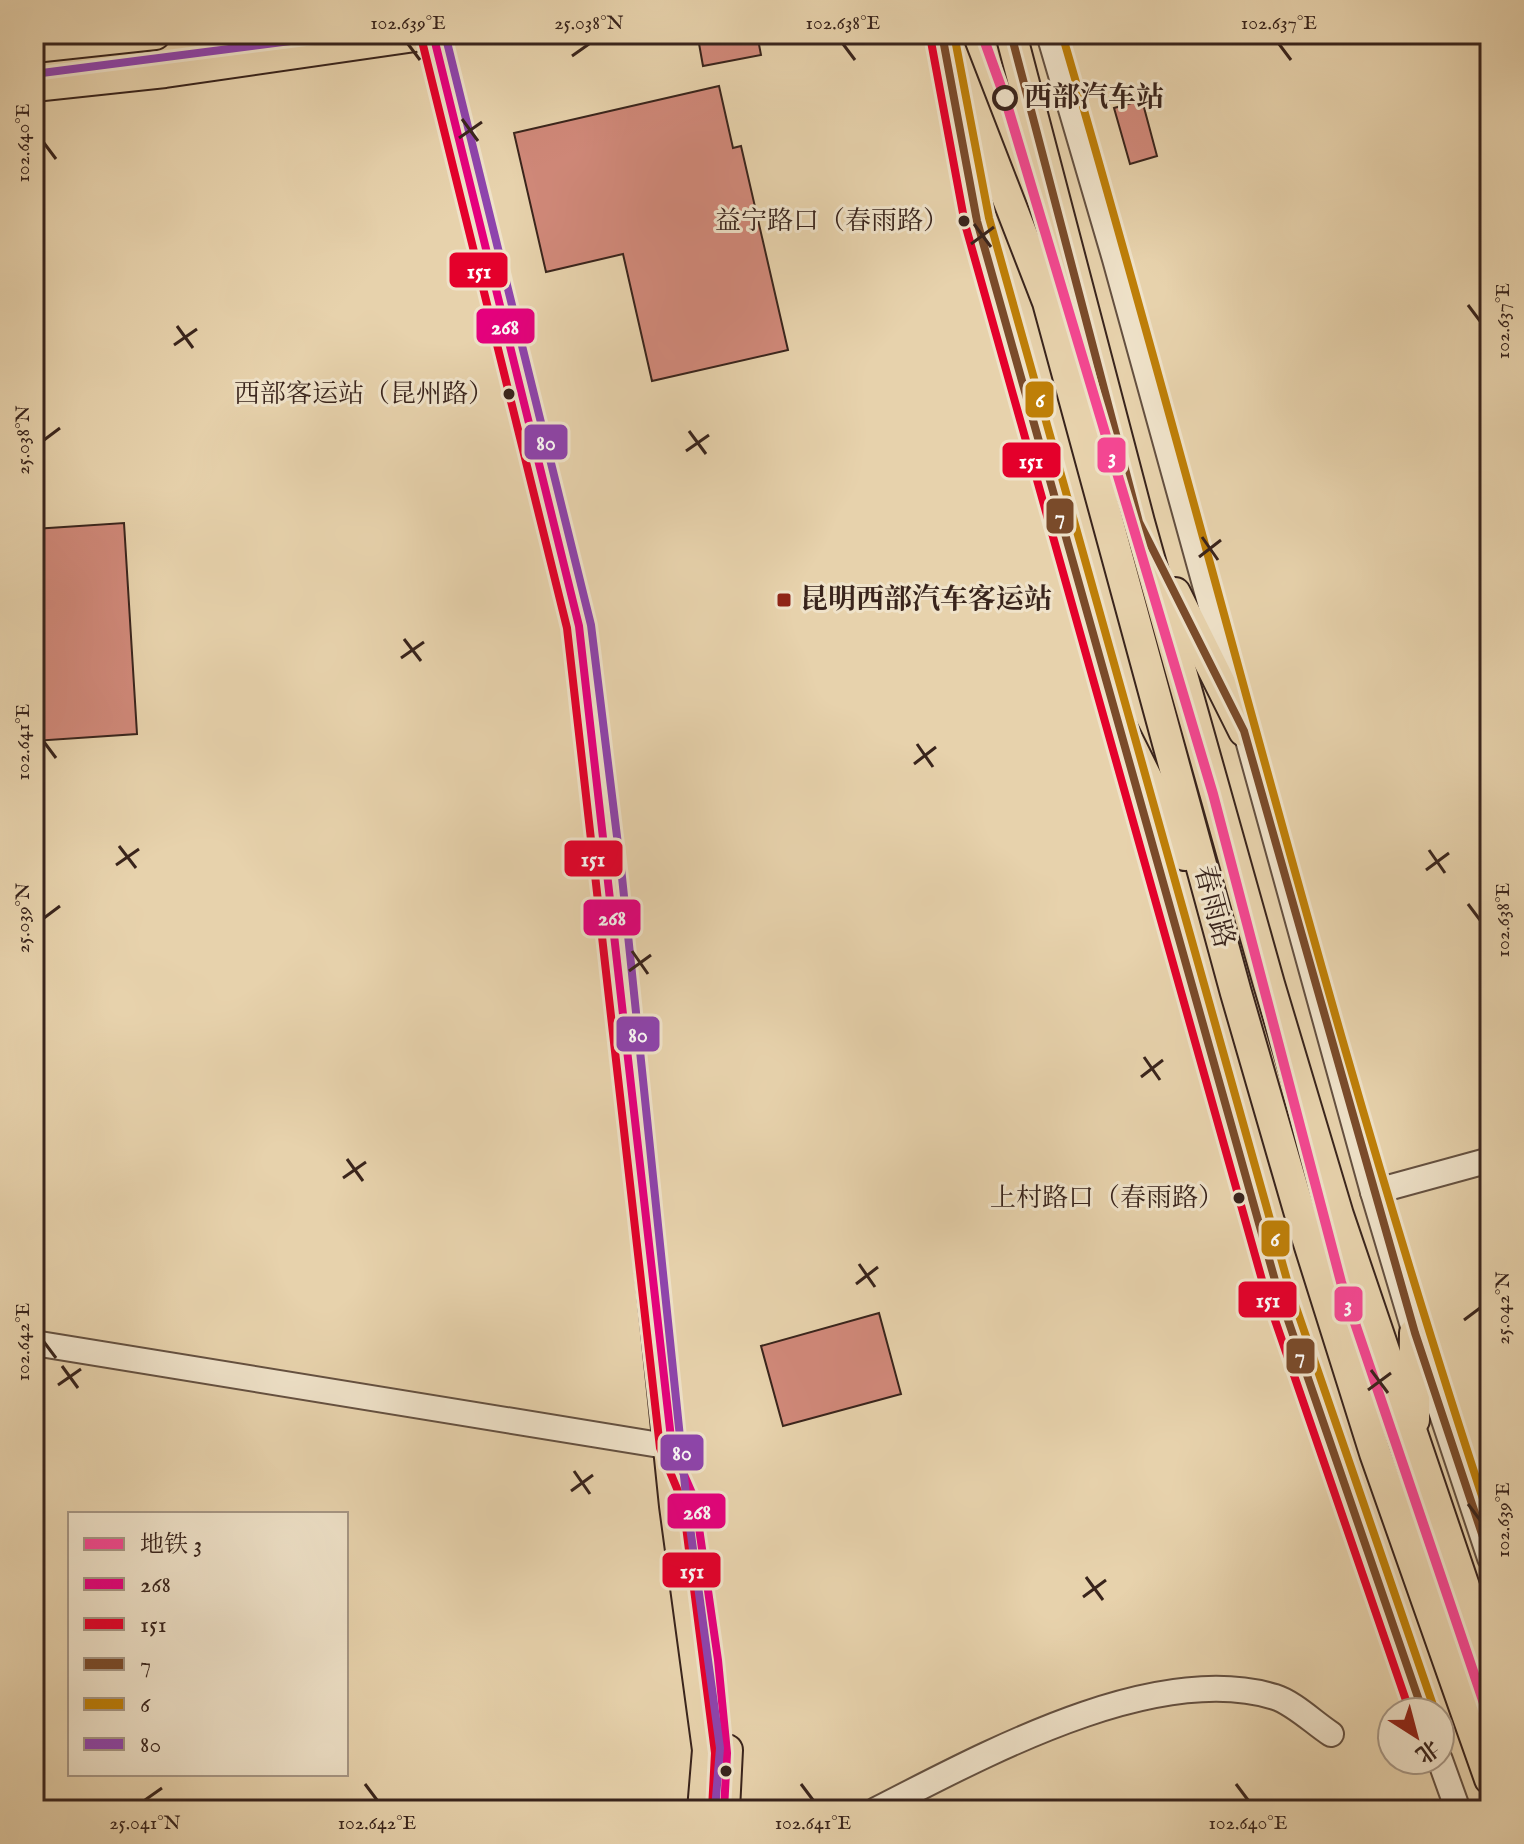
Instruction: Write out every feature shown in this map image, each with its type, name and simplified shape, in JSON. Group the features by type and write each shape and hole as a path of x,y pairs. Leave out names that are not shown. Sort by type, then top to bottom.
{"main road":[{"path":"34,47 155,34"},
{"path":"34,86 165,72 431,34 579,626 672,1447 675,1506 708,1750 703,1810"},
{"name":"春雨路","path":"943,34 1048,302 1214,913 1303,1224 1370,1438 1490,1779"},
{"name":"春雨路","path":"1011,34 1139,522 1299,1085 1414,1446 1490,1663"},
{"path":"1139,522 1244,731"},
{"path":"1118,721 1214,913"},
{"path":"1414,1446 1415,1333"},
{"path":"672,1447 695,1500 718,1660 727,1753 724,1810"}],"street":[{"path":"943,34 977,221 1278,1291 1417,1696"},
{"path":"1049,34 1089,182 1115,259 1373,1192 1415,1333 1490,1558"},
{"path":"1373,1192 1490,1160"},
{"path":"34,1343 672,1447"},
{"path":"876,1810 1049,1727 1170,1691 1204,1687 1276,1697 1331,1734"},
{"path":"1446,1776 1458,1810"}],"building":[{"path":"719,34 757,34 761,55 703,66 698,38"},
{"path":"719,86 733,148 741,146 788,350 652,381 623,254 546,272 514,133"},
{"path":"1142,100 1157,156 1130,164 1114,108"},
{"path":"124,523 137,734 34,741 34,529"},
{"path":"879,1313 901,1394 783,1426 761,1346"}],"metro line":[{"name":"3","path":"982,34 1005,98 1213,794 1341,1282 1490,1721"}],"transit line":[{"name":"80","path":"34,74 345,34"},
{"name":"268","path":"433,34 579,626 672,1447 695,1500 718,1660 727,1753 724,1810"},
{"name":"80","path":"445,34 591,625 622,877 687,1505 720,1748 715,1810"},
{"name":"7","path":"942,34 977,221 1278,1291 1417,1696"},
{"name":"6","path":"954,34 989,218 1289,1287 1430,1696"},
{"name":"7","path":"1011,34 1139,522 1244,731 1415,1333 1490,1558"},
{"name":"6","path":"1062,34 1321,965 1431,1336 1490,1520"},
{"name":"151","path":"930,36 965,224 1266,1294 1404,1696"},
{"name":"151","path":"421,37 567,628 660,1448 683,1503 715,1753 712,1809"}],"place":[{"name":"西部汽车站","path":"1005,98"},
{"name":"益宁路口（春雨路）","path":"964,221"},
{"name":"西部客运站（昆州路）","path":"509,394"},
{"name":"昆明西部汽车客运站","path":"784,600"},
{"name":"上村路口（春雨路）","path":"1239,1198"}]}
